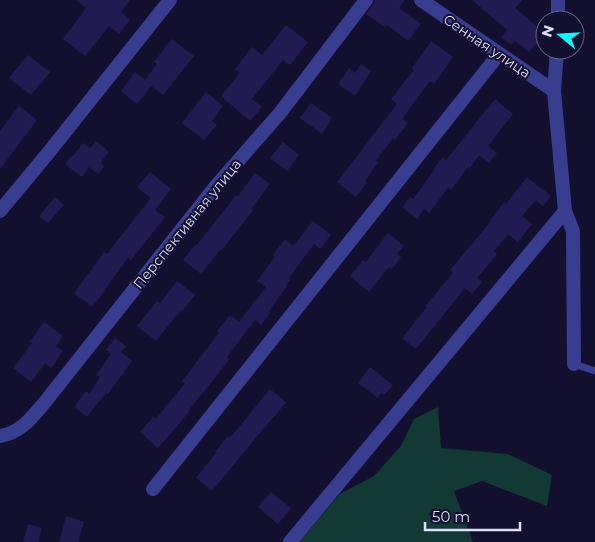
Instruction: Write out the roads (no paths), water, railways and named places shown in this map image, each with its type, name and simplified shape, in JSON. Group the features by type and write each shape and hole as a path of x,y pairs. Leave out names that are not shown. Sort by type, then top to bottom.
{"street":[{"path":"0,211 170,0"},
{"name":"Перспективная улица","path":"0,436 19,429 29,421 45,402 216,186 280,113 366,0"},
{"name":"Сенная улица","path":"421,0 554,92"},
{"path":"153,489 499,54"},
{"path":"556,60 554,92 564,211 573,231 574,364"},
{"path":"290,542 564,211"}],"lane":[{"path":"574,364 595,371"}]}
